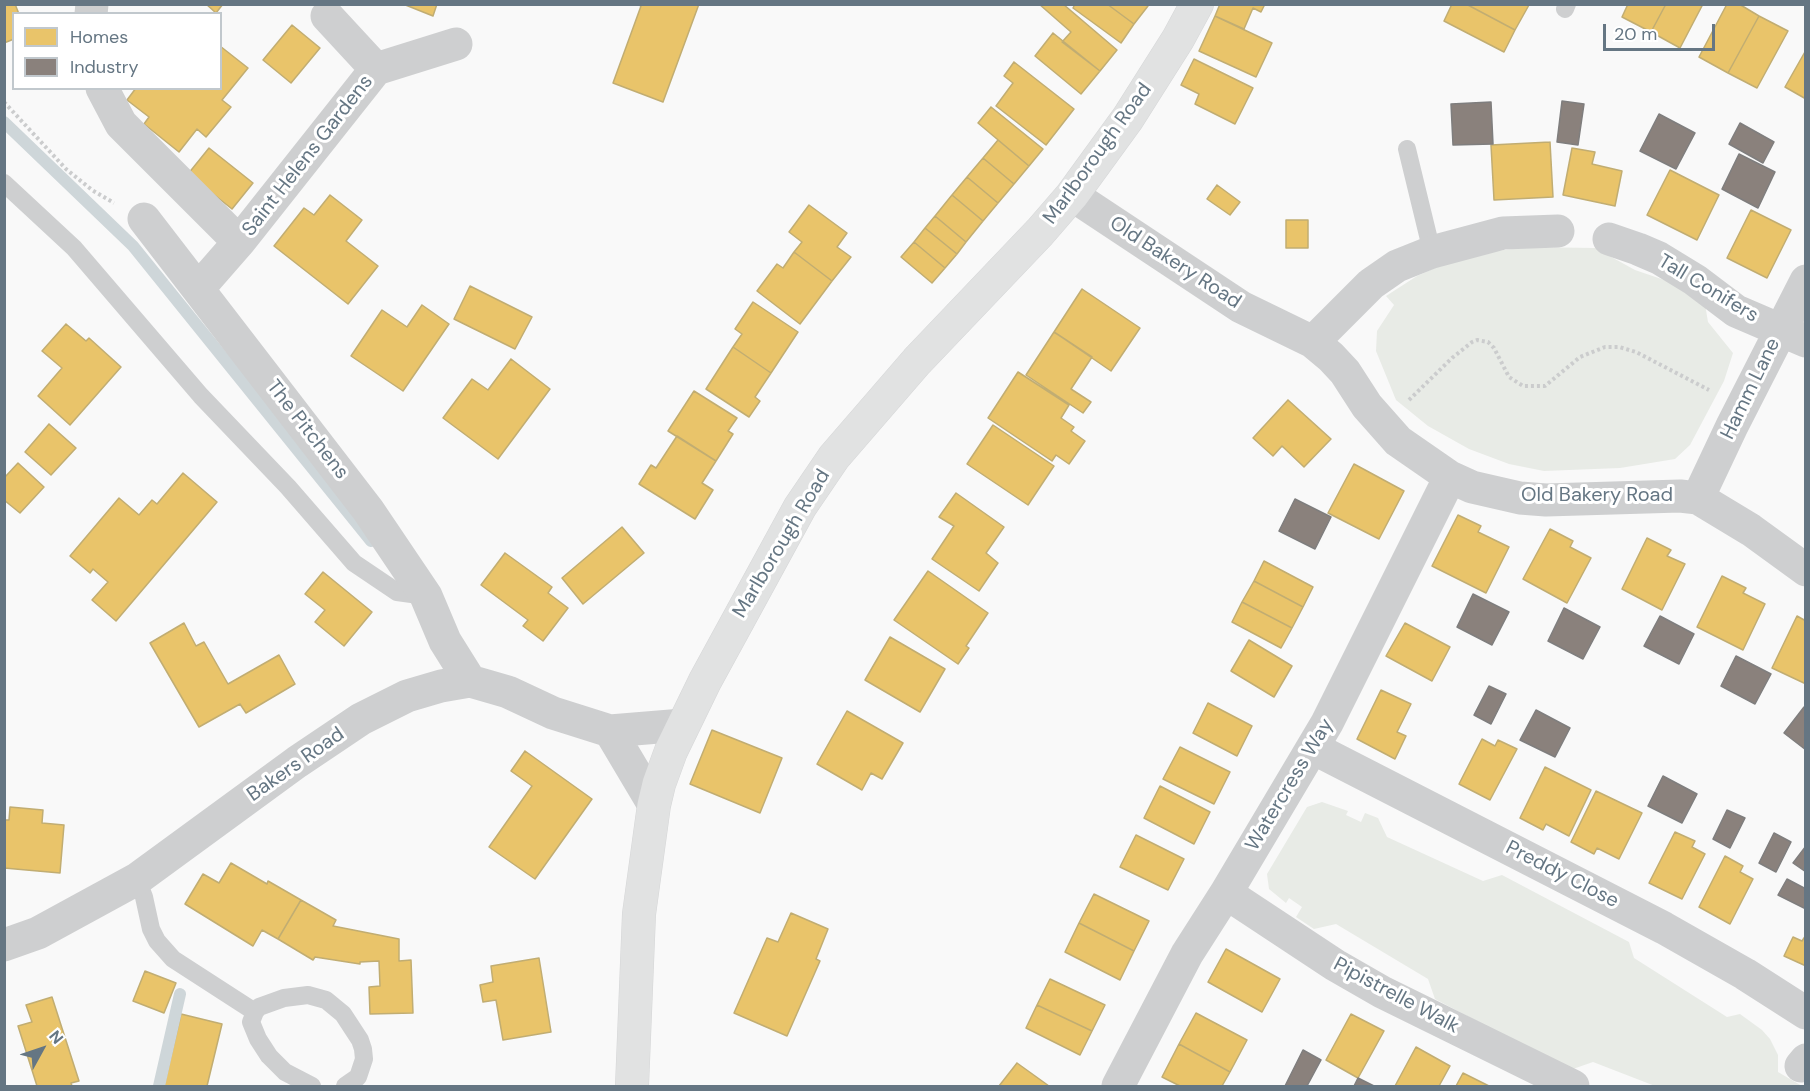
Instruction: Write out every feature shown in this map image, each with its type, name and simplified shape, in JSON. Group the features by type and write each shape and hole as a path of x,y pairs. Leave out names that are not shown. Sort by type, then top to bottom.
{"main road":[{"name":"Marlborough Road","path":"632,1086 639,914 654,805 664,769 683,725 731,631 795,517 828,466 853,433 903,377 1072,195 1128,118 1178,39 1197,4"}],"street":[{"name":"Saint Helens Gardens","path":"327,16 376,69"},
{"name":"Saint Helens Gardens","path":"198,289 239,242 376,69 456,44"},
{"name":"Saint Helens Gardens","path":"103,90 121,123 239,242"},
{"name":"Old Bakery Road","path":"1072,195 1241,307 1313,342 1345,372 1380,423 1412,452 1450,477 1472,487 1495,493 1538,499 1680,496 1698,498 1751,530 1806,570"},
{"name":"The Pitchens","path":"144,219 368,510 426,596 445,641 470,681"},
{"path":"1313,342 1371,284 1397,266 1432,252 1503,233 1558,231"},
{"name":"Tall Conifers","path":"1609,239 1659,258 1695,280 1736,311 1793,336"},
{"name":"Hamm Lane","path":"1698,498 1743,404 1793,336 1806,281"},
{"name":"Watercress Way","path":"1118,1086 1187,954 1328,723 1450,477"},
{"path":"470,681 508,692 553,713 610,731 683,725"},
{"name":"Bakers Road","path":"4,945 38,933 137,879 297,762 361,719 407,696 441,686 470,681"},
{"path":"610,731 654,805"},
{"name":"Preddy Close","path":"1313,748 1654,923 1745,974 1806,1013"},
{"name":"Pipistrelle Walk","path":"1226,893 1335,965 1382,992 1573,1086"}],"lane":[{"path":"1407,149 1432,252"},
{"path":"4,183 74,248 201,396 288,487 354,563 397,592 426,596"},
{"path":"137,879 157,941 173,959 255,1012"},
{"path":"312,1086 285,1072 269,1056 258,1040 251,1022 255,1012 266,1004 298,995 317,996 343,1014 363,1049 364,1059 357,1077 345,1086"}],"path":[{"path":"4,102 66,169 92,190 144,219"},
{"path":"1380,423 1405,404 1452,358 1477,340 1488,342 1494,348 1509,377 1523,386 1545,386 1580,357 1605,348 1619,347 1636,352 1692,383 1743,404"}],"shaded area":[{"path":"1527,247 1595,248 1635,270 1679,285 1705,304 1708,322 1733,353 1724,381 1690,445 1675,459 1620,468 1544,471 1509,464 1469,449 1428,426 1396,400 1376,351 1377,331 1394,305 1386,296 1417,276 1453,260 1488,252"},
{"path":"1322,802 1348,811 1346,815 1361,822 1365,813 1378,818 1387,837 1483,881 1502,875 1629,942 1634,958 1727,1017 1740,1014 1762,1030 1770,1039 1778,1055 1778,1072 1802,1086 1655,1086 1593,1062 1570,1070 1435,999 1428,979 1336,924 1314,929 1296,917 1302,907 1289,898 1286,903 1269,889 1267,874 1307,807"}],"building: Homes":[{"path":"4,4 15,4 18,12 12,12 12,40 4,43"},
{"path":"206,4 223,4 215,12"},
{"path":"403,4 437,4 433,16"},
{"path":"637,4 699,4 663,102 613,83 641,6"},
{"path":"1039,4 1063,4 1117,50 1100,71 1062,42 1071,32"},
{"path":"1075,4 1107,4 1134,24 1121,43 1073,8"},
{"path":"1107,4 1146,4 1148,6 1134,24"},
{"path":"1220,4 1265,4 1261,12 1253,8 1244,29 1215,16"},
{"path":"1452,4 1466,4 1515,30 1504,52 1444,21"},
{"path":"1466,4 1528,4 1529,5 1515,30"},
{"path":"1628,4 1666,4 1651,32 1622,17"},
{"path":"1666,4 1703,4 1680,48 1651,32"},
{"path":"1727,4 1739,4 1759,16 1728,73 1699,57"},
{"path":"1215,16 1272,43 1256,77 1199,51"},
{"path":"1759,16 1788,31 1757,88 1728,73"},
{"path":"292,25 320,48 291,83 263,60"},
{"path":"1053,33 1100,71 1081,94 1035,56"},
{"path":"222,48 248,68 222,100 231,107 206,137 197,129 179,152 144,124 149,117 127,100 134,90 222,90"},
{"path":"1806,50 1806,99 1785,87"},
{"path":"1194,59 1253,88 1235,124 1195,104 1199,94 1181,85"},
{"path":"1014,62 1074,109 1046,145 996,106 1013,83 1004,76"},
{"path":"991,107 1043,149 1029,166 978,123"},
{"path":"998,140 1029,166 1014,184 983,158"},
{"path":"1550,142 1553,197 1494,200 1491,145"},
{"path":"209,148 253,183 232,209 188,174"},
{"path":"1572,148 1595,152 1592,164 1622,171 1615,206 1563,195"},
{"path":"983,158 1014,184 998,203 967,177"},
{"path":"1670,170 1719,195 1697,240 1647,215"},
{"path":"967,177 998,203 983,221 952,195"},
{"path":"1217,185 1240,202 1230,215 1207,199"},
{"path":"330,195 362,220 346,241 378,266 348,304 274,246 304,208 314,215"},
{"path":"952,195 983,221 966,242 935,216"},
{"path":"809,205 847,233 837,247 851,257 832,281 794,252 802,242 789,232"},
{"path":"1751,210 1791,230 1767,278 1727,258"},
{"path":"935,216 966,242 957,254 925,228"},
{"path":"1286,220 1308,220 1308,248 1286,248"},
{"path":"925,228 957,254 945,268 914,242"},
{"path":"914,242 945,268 932,283 901,257"},
{"path":"794,252 832,281 800,324 757,291 777,264 783,268"},
{"path":"470,286 532,317 515,349 454,319"},
{"path":"1082,289 1140,328 1111,371 1054,332"},
{"path":"753,302 798,332 771,373 733,347 742,334 735,329"},
{"path":"422,305 449,324 403,391 351,356 382,310 407,327"},
{"path":"66,324 86,341 89,338 121,367 70,425 38,396 62,368 42,351"},
{"path":"1054,332 1092,357 1071,389 1091,402 1083,413 1026,375"},
{"path":"733,347 771,373 755,397 760,401 749,417 706,389"},
{"path":"511,359 550,389 498,459 443,418 472,379 488,390"},
{"path":"1018,372 1069,405 1061,418 1074,427 1071,431 1085,441 1069,464 1056,455 1052,461 988,418"},
{"path":"694,391 737,418 728,431 733,434 716,461 668,431"},
{"path":"1288,400 1331,439 1304,467 1282,446 1273,456 1253,438"},
{"path":"49,424 76,448 51,475 25,452"},
{"path":"993,425 1054,466 1028,505 967,464"},
{"path":"677,436 716,461 702,483 713,490 695,519 639,484 651,465 656,468"},
{"path":"18,463 44,487 20,513 4,500 4,478"},
{"path":"1354,464 1404,491 1379,539 1328,513"},
{"path":"183,473 217,502 116,621 92,600 108,582 93,569 90,573 70,556 119,498 139,515 152,500 157,504"},
{"path":"956,493 1004,527 986,553 998,563 979,591 932,559 954,526 939,517"},
{"path":"1458,515 1481,526 1478,532 1509,547 1486,593 1432,566"},
{"path":"622,527 644,553 583,604 562,578"},
{"path":"1550,529 1573,541 1570,547 1591,558 1567,603 1523,579"},
{"path":"1647,538 1671,550 1667,556 1685,564 1662,610 1622,589"},
{"path":"505,553 552,587 548,593 568,608 543,641 523,626 528,620 481,585"},
{"path":"1264,561 1313,587 1303,607 1254,581"},
{"path":"928,571 988,613 966,646 969,648 958,664 894,620"},
{"path":"323,572 372,612 344,646 315,622 325,610 305,594"},
{"path":"1722,576 1746,588 1743,593 1765,604 1743,650 1697,627"},
{"path":"1254,581 1303,607 1292,628 1242,602"},
{"path":"1242,602 1292,628 1281,648 1232,622"},
{"path":"1797,616 1806,621 1806,684 1772,668"},
{"path":"184,623 196,646 204,642 228,684 279,655 295,684 246,713 240,704 199,727 150,643"},
{"path":"1405,623 1450,647 1432,681 1386,656"},
{"path":"890,637 945,669 920,712 865,680"},
{"path":"1249,640 1292,666 1274,697 1231,671"},
{"path":"1381,690 1411,704 1397,732 1406,736 1395,759 1357,739"},
{"path":"1208,703 1252,726 1237,756 1193,733"},
{"path":"847,711 903,743 882,779 871,773 862,790 817,764"},
{"path":"712,730 782,758 760,813 690,784"},
{"path":"1482,739 1495,746 1498,740 1517,749 1490,800 1459,784"},
{"path":"1180,747 1230,772 1214,804 1163,779"},
{"path":"525,751 592,799 535,879 489,847 532,786 511,771"},
{"path":"1545,767 1591,790 1569,836 1546,824 1543,830 1520,818"},
{"path":"1160,786 1210,812 1194,844 1144,818"},
{"path":"1596,791 1642,813 1619,859 1597,848 1594,854 1571,842"},
{"path":"10,807 43,810 42,823 64,825 60,873 4,868 4,820 9,820"},
{"path":"1675,832 1695,841 1692,847 1705,854 1682,899 1649,883"},
{"path":"1136,835 1184,859 1168,890 1120,867"},
{"path":"1725,856 1743,866 1740,872 1753,879 1730,924 1699,907"},
{"path":"231,863 301,900 278,939 262,930 253,946 185,904 203,874 219,883"},
{"path":"1094,894 1149,921 1134,951 1079,923"},
{"path":"301,900 336,920 333,926 399,939 399,961 411,960 413,1013 370,1014 369,987 380,986 379,961 360,962 360,964 315,957 313,960 278,939"},
{"path":"791,913 828,929 816,959 820,961 787,1036 734,1013 767,938 778,942"},
{"path":"1079,923 1134,951 1120,980 1065,952"},
{"path":"1806,935 1806,966 1784,956 1793,937 1802,941"},
{"path":"1226,949 1280,979 1262,1012 1208,982"},
{"path":"539,958 551,1032 503,1040 496,1000 483,1002 480,985 493,982 491,966"},
{"path":"145,971 176,983 164,1013 133,1001"},
{"path":"1050,979 1105,1005 1092,1031 1037,1005"},
{"path":"52,997 79,1081 71,1083 72,1086 37,1086 18,1026 32,1022 26,1005"},
{"path":"1037,1005 1092,1031 1080,1055 1026,1028"},
{"path":"1196,1013 1247,1040 1230,1072 1179,1044"},
{"path":"181,1014 222,1024 207,1086 164,1086"},
{"path":"1351,1014 1384,1031 1358,1078 1326,1060"},
{"path":"1179,1044 1230,1072 1222,1086 1180,1086 1162,1077"},
{"path":"1416,1047 1450,1066 1439,1086 1395,1086"},
{"path":"1017,1063 1049,1086 999,1086"},
{"path":"1463,1073 1489,1086 1456,1086"}],"building: Industry":[{"path":"1562,101 1584,104 1578,145 1557,142"},
{"path":"1491,102 1493,144 1453,145 1451,104"},
{"path":"1659,114 1695,133 1676,169 1640,151"},
{"path":"1740,123 1774,142 1763,163 1729,144"},
{"path":"1739,154 1775,172 1758,208 1722,189"},
{"path":"1295,499 1331,517 1315,549 1279,531"},
{"path":"1473,594 1509,612 1492,645 1457,627"},
{"path":"1564,608 1600,627 1583,659 1548,641"},
{"path":"1660,616 1694,634 1679,664 1644,646"},
{"path":"1736,656 1771,674 1755,704 1721,686"},
{"path":"1489,686 1506,694 1491,724 1474,715"},
{"path":"1804,707 1806,708 1806,750 1784,733"},
{"path":"1536,710 1570,728 1555,757 1520,740"},
{"path":"1663,776 1697,794 1682,823 1648,806"},
{"path":"1727,810 1745,818 1730,848 1713,839"},
{"path":"1774,833 1791,842 1776,872 1759,863"},
{"path":"1806,846 1806,872 1793,863"},
{"path":"1787,879 1806,889 1806,909 1778,895"},
{"path":"1303,1050 1321,1060 1307,1086 1285,1086"},
{"path":"1358,1078 1374,1086 1354,1086"}],"waterway":[{"path":"4,122 133,246 371,541"},
{"path":"159,1086 180,994"}]}
